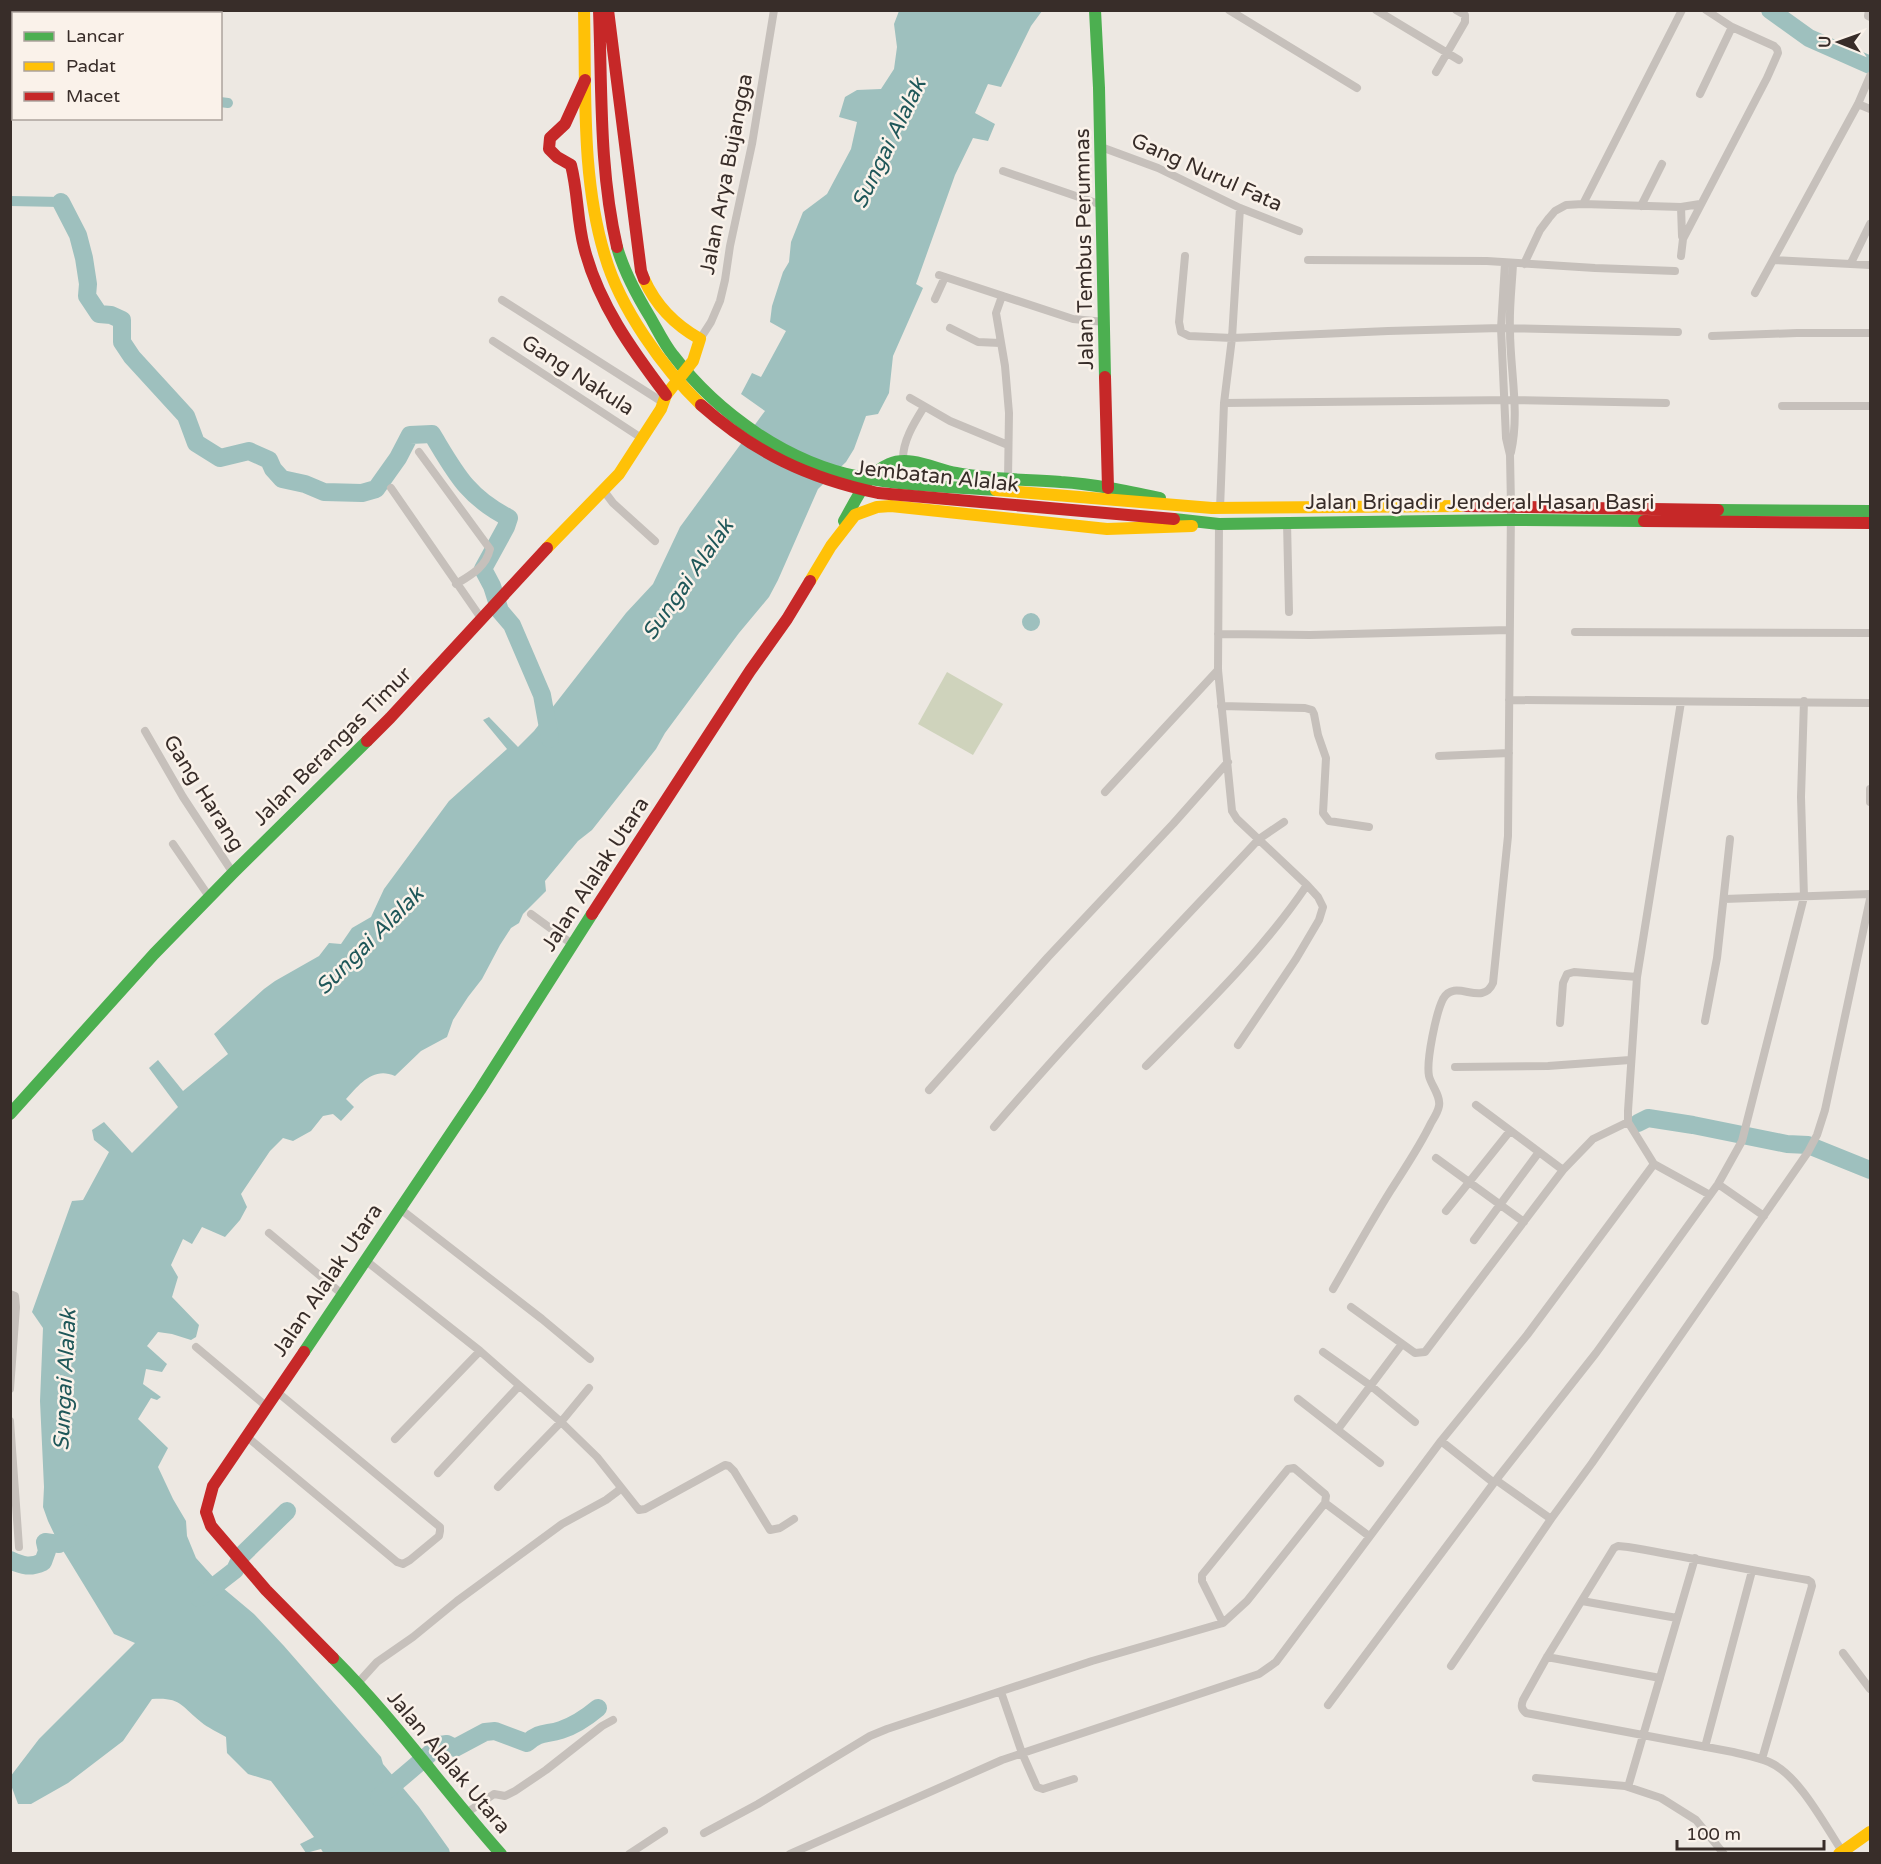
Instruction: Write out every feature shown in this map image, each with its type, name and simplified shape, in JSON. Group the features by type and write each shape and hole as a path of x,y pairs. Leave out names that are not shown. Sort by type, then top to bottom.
{"main road":[{"name":"Jembatan Alalak","path":"584,10 592,177 597,227 602,249 624,299 652,345 679,382 716,418 744,440 794,469 818,478 857,490 1090,511"},
{"name":"Jembatan Alalak","path":"599,10 606,177 616,245 622,266 647,315 673,355 724,409 770,441 804,459 859,477 915,484 1092,497"},
{"path":"608,10 641,271 649,291 661,310 688,333 700,339"},
{"name":"Jalan Tembus Perumnas","path":"1095,10 1101,147 1108,488"},
{"path":"586,77 565,124 550,138 549,149 557,157 572,165 580,226 600,294 619,331 665,399"},
{"name":"Jalan Berangas Timur","path":"10,1113 154,954 390,718 534,561 604,491 619,474 643,439 665,399 693,361 700,339"},
{"path":"831,546 857,498 877,471 889,464 903,461 957,473 1008,479 1092,484 1216,508"},
{"name":"Jalan Brigadir Jenderal Hasan Basri","path":"1092,497 1216,508 1511,506 1567,515"},
{"path":"857,498 858,507 864,510 876,507 902,507 1107,529 1171,528 1215,524"},
{"name":"Jalan Alalak Utara","path":"501,1854 465,1814 358,1683 266,1590 211,1526 206,1512 213,1486 480,1090 572,944 750,671 787,619 831,546 850,520 864,510"},
{"name":"Jalan Brigadir Jenderal Hasan Basri","path":"1090,511 1215,524 1511,520 1567,515 1757,517 1870,523"},
{"name":"Jalan Brigadir Jenderal Hasan Basri","path":"1757,517 1870,511"},
{"path":"1840,1852 1870,1834"}],"street":[{"name":"Jalan Arya Bujangga","path":"700,339 711,322 720,301 725,280 752,144 774,10"},
{"path":"1229,10 1357,88"},
{"path":"1376,10 1459,60"},
{"path":"1436,72 1466,19 1465,15 1456,10"},
{"path":"1583,204 1682,10"},
{"path":"1683,239 1778,53 1774,46 1732,27 1706,10"},
{"path":"1700,94 1732,27"},
{"path":"1755,293 1858,104 1870,76"},
{"path":"1858,104 1870,109"},
{"name":"Gang Nurul Fata","path":"1101,147 1158,168 1240,208 1299,231"},
{"path":"1641,206 1662,164"},
{"path":"1003,171 1102,205"},
{"path":"1524,264 1540,230 1555,212 1566,205 1682,207 1700,204"},
{"path":"1681,256 1682,207"},
{"path":"1216,508 1232,338 1240,208"},
{"path":"1851,263 1870,224"},
{"path":"1185,256 1179,322 1181,332 1189,336 1232,338 1505,328 1677,332"},
{"path":"1308,260 1450,260 1675,271"},
{"path":"1774,260 1870,265"},
{"path":"1333,1289 1380,1207 1423,1139 1438,1108 1439,1102 1429,1075 1428,1064 1443,999 1454,991 1485,993 1490,990 1493,983 1508,836 1510,455 1514,440 1505,328 1509,263"},
{"path":"935,299 942,276 1073,319 1105,322"},
{"path":"1002,296 996,314 1005,366 1009,413 1008,479"},
{"path":"502,300 665,399"},
{"path":"950,328 978,342 1000,343"},
{"path":"1712,336 1870,333"},
{"name":"Gang Nakula","path":"493,341 643,439"},
{"path":"910,398 950,421 1008,445"},
{"path":"1224,404 1510,401 1666,404"},
{"path":"903,461 905,444 924,406"},
{"path":"1782,406 1870,406"},
{"path":"419,452 490,549 486,560 477,571 456,584"},
{"path":"391,489 481,618"},
{"path":"604,491 613,503 655,541"},
{"path":"1287,522 1289,612"},
{"path":"1215,524 1218,670 1232,811 1237,819 1321,902 1322,914 1296,958 1238,1045"},
{"path":"1218,634 1310,635 1509,630"},
{"path":"1575,632 1870,633"},
{"path":"1105,792 1218,670"},
{"path":"1509,700 1870,703"},
{"path":"1328,1705 1495,1482 1596,1353 1718,1184 1744,1136 1804,897 1801,797 1804,701"},
{"path":"1681,702 1637,977 1630,1060 1629,1123 1653,1164 1710,1195"},
{"path":"1221,706 1312,710 1326,758 1323,813 1329,821 1369,827"},
{"name":"Gang Harang","path":"145,731 183,797 233,873"},
{"path":"1439,756 1509,753"},
{"path":"929,1090 1227,762"},
{"path":"1870,789 1870,802"},
{"path":"994,1127 1106,1002 1259,839 1284,822"},
{"path":"1705,1021 1725,899 1730,838"},
{"path":"173,844 210,898"},
{"path":"1146,1066 1250,957 1290,910 1306,885"},
{"path":"1725,899 1870,894"},
{"path":"1451,1666 1808,1152 1817,1135 1827,1099 1870,899"},
{"path":"531,914 572,944"},
{"path":"1560,1023 1563,983 1567,974 1574,972 1637,977"},
{"path":"1455,1067 1548,1066 1630,1060"},
{"path":"1476,1105 1563,1170"},
{"path":"1352,1307 1415,1353 1427,1351 1563,1170 1593,1139 1629,1123"},
{"path":"1446,1211 1510,1131"},
{"path":"1474,1240 1539,1152"},
{"path":"1436,1158 1524,1222"},
{"path":"790,1854 1002,1760 1259,1674 1276,1662 1441,1440 1527,1335 1653,1164"},
{"path":"1718,1184 1764,1215"},
{"path":"399,1208 590,1359"},
{"path":"269,1233 342,1294"},
{"path":"365,1260 480,1351 561,1422 597,1457 639,1510 645,1509 725,1465 734,1471 770,1530 780,1528 794,1519"},
{"path":"10,1294 16,1299 10,1389"},
{"path":"1338,1429 1402,1344"},
{"path":"196,1347 266,1406"},
{"path":"395,1439 480,1351"},
{"path":"1323,1352 1371,1386 1415,1422"},
{"path":"438,1473 519,1386"},
{"path":"498,1487 561,1422 590,1388"},
{"path":"246,1436 398,1562 403,1564 410,1560 439,1536 440,1527 276,1391"},
{"path":"1298,1399 1380,1463"},
{"path":"10,1421 19,1547"},
{"path":"1441,1440 1495,1482 1551,1519"},
{"path":"704,1833 758,1804 870,1736 1092,1661 1223,1623 1247,1601 1325,1503 1325,1494 1294,1468 1288,1469 1202,1575 1202,1581 1223,1623"},
{"path":"358,1683 378,1662 486,1580 562,1524 606,1500 620,1488"},
{"path":"1325,1503 1369,1536"},
{"path":"1762,1760 1812,1584 1808,1580 1752,1571 1695,1558 1615,1547 1547,1657 1521,1705 1522,1710 1526,1713 1643,1734 1733,1752 1762,1760 1769,1761 1794,1780 1840,1852"},
{"path":"1628,1787 1695,1558"},
{"path":"1706,1747 1752,1571"},
{"path":"1582,1601 1677,1618"},
{"path":"1843,1653 1870,1689"},
{"path":"1547,1657 1660,1678"},
{"path":"1001,1692 1035,1784 1042,1789 1074,1779"},
{"path":"465,1814 495,1794 505,1796 515,1791 613,1720"},
{"path":"1536,1779 1628,1787 1660,1798 1696,1820 1724,1854"},
{"path":"629,1854 664,1831"}],"green space":[{"path":"947,672 1003,704 973,755 918,724"}],"water":[{"name":"Sungai Alalak","path":"899,11 1042,11 1031,26 1001,87 988,84 975,113 995,124 988,141 973,138 955,175 916,284 923,288 893,356 889,393 878,414 866,416 854,449 846,462 818,489 769,597 739,633 665,733 656,749 592,830 578,841 545,881 546,891 523,914 519,923 511,928 482,979 453,1020 447,1037 421,1051 395,1076 380,1073 361,1083 346,1099 354,1107 341,1121 333,1114 323,1116 311,1131 293,1141 283,1138 270,1151 241,1194 247,1207 240,1220 225,1237 202,1227 192,1244 183,1239 171,1265 178,1277 172,1297 199,1325 196,1337 191,1340 158,1332 147,1346 167,1364 162,1372 146,1369 143,1384 161,1397 157,1400 151,1398 138,1419 168,1448 158,1467 186,1521 187,1536 196,1558 223,1588 254,1614 284,1646 381,1757 383,1764 419,1807 450,1853 324,1854 321,1849 306,1853 300,1844 314,1837 271,1781 248,1774 227,1753 226,1737 204,1724 175,1701 162,1699 152,1699 123,1741 68,1783 31,1804 18,1804 10,1777 39,1739 135,1643 114,1634 59,1544 43,1507 40,1401 43,1328 32,1312 72,1201 83,1200 109,1152 94,1140 92,1130 104,1122 132,1153 178,1107 149,1068 158,1060 183,1091 228,1054 214,1034 264,989 319,956 329,943 341,944 352,928 371,917 384,889 449,801 507,749 483,720 489,717 518,747 534,731 626,613 653,584 680,527 765,411 741,394 752,373 761,377 786,331 770,322 772,306 783,272 789,262 791,242 803,212 827,194 851,149 857,122 839,117 845,97 857,90 881,89 894,69 897,47 894,24"},
{"path":"1031,613 1037,616 1040,622 1037,628 1031,631 1025,628 1022,622 1025,616"}],"waterway":[{"path":"1770,10 1809,38 1870,65"},
{"path":"222,102 228,103"},
{"path":"10,201 61,202"},
{"path":"61,202 78,235 88,284 87,296 99,314 111,315 122,320 122,342 132,357 186,416 196,443 220,458 249,451 269,460 282,479 305,484 324,492 362,493 376,489 398,458 410,435 432,434 455,472 472,492 509,518 483,569 492,586 500,611 512,625 542,695 550,739"},
{"path":"1638,1123 1648,1118 1787,1144 1808,1145 1870,1170"},
{"path":"199,1598 235,1570 242,1555 287,1511"},
{"path":"10,1560 26,1566 38,1564 43,1562 47,1551 45,1542 59,1544 80,1532"},
{"path":"379,1797 440,1745 447,1744 455,1748 485,1732 495,1731 527,1743 540,1735 571,1726 598,1708"}],"traffic: fast":[{"path":"1095,10 1099,88 1105,377"},
{"path":"617,247 631,283 670,351 711,397 756,433 807,460 860,477 911,484 996,490"},
{"path":"844,521 857,497 874,474 889,464 905,461 969,475 1086,484 1160,498"},
{"path":"1718,510 1870,511"},
{"path":"1174,519 1219,524 1511,520 1644,521"},
{"path":"10,1114 154,954 367,741"},
{"path":"304,1352 480,1090 592,914"},
{"path":"333,1658 377,1705 501,1854"}],"traffic: slow":[{"path":"584,10 588,165 597,226 605,256 621,296 644,336 672,373 701,405"},
{"path":"547,548 619,474 661,409 666,395 693,361 700,339 682,328 667,314 654,298 644,279"},
{"path":"996,490 1212,508 1465,506"},
{"path":"810,581 831,546 855,515 877,507 891,506 1107,529 1192,526"},
{"path":"1839,1854 1870,1832"}],"traffic: jam":[{"path":"599,10 604,159 617,247"},
{"path":"608,10 641,271 644,279"},
{"path":"585,80 565,124 550,138 549,149 571,165 584,247 590,268 607,307 641,361 666,395"},
{"path":"1105,377 1108,488"},
{"path":"701,405 721,422 762,450 805,471 853,487 878,493 1174,519"},
{"path":"1465,506 1718,510"},
{"path":"1644,521 1870,523"},
{"path":"367,741 547,548"},
{"path":"592,914 810,581"},
{"path":"304,1352 213,1486 206,1512 211,1526 266,1590 333,1658"}]}
